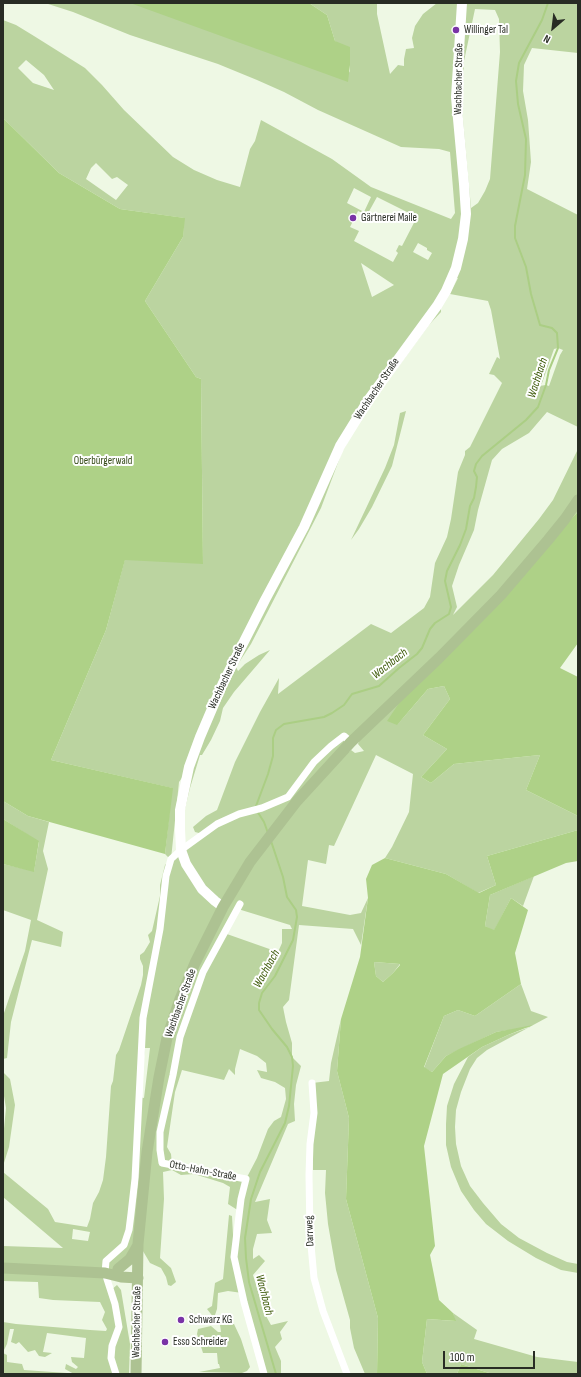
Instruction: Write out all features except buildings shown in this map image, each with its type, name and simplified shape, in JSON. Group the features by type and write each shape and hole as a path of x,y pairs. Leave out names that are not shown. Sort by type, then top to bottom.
{"main road":[{"path":"223,907 250,862 297,800 351,742 501,595 548,540 578,500"},
{"name":"Wachbacher Straße","path":"136,1374 138,1244 150,1134 167,1038 195,963 223,907"},
{"path":"120,1273 135,1252 138,1244"},
{"path":"3,1268 138,1275"},
{"path":"120,1273 132,1284 138,1297"}],"street":[{"name":"Wachbacher Straße","path":"223,907 202,889 186,864 181,850 180,810 189,767 200,736 223,683 261,606 304,527 340,446 369,399 446,291 456,268 463,239 466,214 456,97 462,3"},
{"path":"116,1374 111,1358 112,1346 119,1327 115,1304 105,1273 106,1261 124,1245 129,1230 135,1179 142,1018 160,929 166,876 171,859 217,824 239,814 262,808 288,797 314,762 331,746 344,736 351,742"},
{"name":"Otto-Hahn-Straße","path":"240,904 203,972 180,1037 160,1132 160,1150 162,1163 246,1179 241,1199 234,1257 244,1302 264,1374"},
{"name":"Darrweg","path":"312,1083 314,1113 310,1144 309,1175 310,1234 314,1270 323,1311 347,1374"}],"green space":[{"path":"45,3 133,3 345,79 350,71 350,65 335,41 327,15 309,3 377,3 377,14 390,74 398,65 404,66 406,49 414,48 412,38 415,26 423,14 437,3 578,3 578,53 532,48 524,65 523,91 528,120 531,162 527,189 578,215 578,427 547,412 529,433 502,449 492,460 474,530 452,586 457,607 453,615 493,575 539,519 553,500 578,449 578,512 548,540 397,725 428,689 444,686 450,699 423,735 447,749 421,777 431,783 454,764 540,755 526,790 578,816 578,830 487,856 496,885 478,893 446,874 385,858 409,812 413,774 376,755 334,846 329,845 326,864 308,860 302,906 350,915 361,913 368,898 361,945 353,929 299,925 289,1000 283,1007 292,1043 292,1057 301,1066 296,1085 294,1104 295,1121 288,1124 255,1202 270,1199 267,1220 272,1233 257,1234 253,1249 253,1259 259,1255 265,1261 253,1275 265,1314 271,1325 288,1321 280,1332 282,1339 275,1347 281,1361 281,1374 264,1374 242,1293 228,1291 218,1293 217,1309 214,1318 207,1309 212,1306 215,1283 223,1279 229,1215 232,1216 234,1253 239,1211 228,1204 230,1187 223,1183 194,1174 181,1175 172,1170 163,1172 164,1199 160,1258 171,1268 176,1282 171,1286 168,1285 161,1268 150,1263 140,1246 125,1264 105,1273 111,1290 117,1285 121,1290 130,1344 129,1374 74,1374 65,1369 66,1364 76,1369 78,1367 72,1362 71,1357 84,1358 86,1338 47,1333 43,1352 52,1353 45,1357 39,1356 35,1350 28,1352 19,1342 16,1344 11,1342 14,1329 10,1329 7,1344 3,1352 3,1322 90,1330 106,1331 107,1329 102,1320 105,1312 100,1302 39,1298 38,1282 3,1281 3,1246 63,1248 3,1197 3,1172 48,1209 55,1222 87,1227 93,1203 103,1180 111,1086 116,1055 141,985 143,966 140,955 144,952 150,942 148,935 152,931 160,896 160,885 165,865 170,859 165,854 172,788 51,760 106,630 125,559 203,563 201,379 196,377 145,301 183,237 184,218 120,209 59,173 3,118 3,20 16,25 85,68 124,110 173,157 194,170 217,180 240,187 250,149 255,141 261,120 332,159 371,187 451,219 455,213 450,152 439,149 401,147 318,110 257,80 218,64 130,35 73,12","holes":["475,9 495,10 499,19 500,52 490,179 478,203 471,208 462,108 464,61","26,60 44,75 54,90 33,83 18,68","96,163 112,179 117,177 128,185 116,200 86,179 91,168","354,188 371,197 364,212 347,203","377,197 409,213 410,211 418,215 402,246 399,245 396,251 398,253 393,262 354,241 359,231 350,227 358,211 367,215","418,243 432,253 428,260 413,252","361,263 394,285 372,297","458,278 450,294 488,301 500,359 497,357 489,374 494,375 502,383 470,447 465,451 465,455 458,472 447,537 435,563 430,597 424,608 391,633 371,624 278,694 279,678 235,762 217,810 206,816 193,827 195,832 203,834 184,848 184,815 181,850 171,859 179,782 188,769 184,812 200,755 202,755 211,740 220,721 223,708 234,692 270,650 245,664 238,671 236,667 251,644 321,508 342,452 371,404 429,325 441,312 441,309 434,310 451,279","558,348 563,350 549,386 539,386 542,383 554,349","344,736 351,736 359,741 358,744 364,751 355,753 351,750 349,752 344,743","238,909 290,925 292,929 282,929 282,943 278,952 224,933","145,1048 150,1048 144,1098 139,1097","240,1049 257,1056 266,1063 267,1072 257,1070 261,1078 275,1082 285,1088 286,1099 281,1117 274,1121 268,1129 257,1158 246,1179 172,1165 171,1154 167,1147 175,1092 182,1070 224,1080 229,1069 235,1075","73,1229 90,1232 88,1241 72,1239"]},
{"path":"130,3 309,3 327,15 335,41 350,47 348,82"},
{"name":"Oberbürgerwald","path":"3,118 59,173 120,209 185,218 183,237 145,301 196,377 201,379 203,564 125,560 106,630 51,760 173,788 165,854 28,816 3,801"},
{"path":"406,411 392,466 372,507 351,540 385,468 394,445 400,413"},
{"path":"578,512 578,643 560,668 578,677 578,816 526,790 540,755 454,764 431,783 421,777 447,749 423,735 450,699 444,686 428,689 397,725 387,721 416,678 548,540"},
{"path":"3,801 28,816 49,822 43,851 48,869 37,920 63,932 61,947 32,940 11,1022 7,1058 3,1059 3,1016 25,951 31,920 3,910 3,864 34,871 39,842 3,819"},
{"path":"3,819 39,841 34,872 3,864"},
{"path":"578,830 578,861 566,863 490,895 485,926 494,930 511,898 528,910 515,953 521,984 475,1016 458,1010 444,1016 424,1067 432,1072 446,1056 459,1049 496,1032 533,1025 482,1047 443,1074 424,1146 435,1246 430,1255 439,1300 453,1313 456,1321 427,1319 422,1362 427,1374 377,1374 378,1318 346,1199 349,1118 337,1071 341,1019 360,957 368,898 366,879 372,865 385,858 446,874 479,893 496,885 487,856","holes":["374,962 400,964 383,982 376,976"]},
{"path":"534,876 523,906 511,898 494,931 485,926 490,895"},
{"path":"374,962 400,964 383,982 376,976"},
{"path":"521,984 531,1011 548,1017 529,1027 496,1032 446,1056 432,1072 424,1068 444,1016 458,1010 475,1016"},
{"path":"341,1019 337,1071 349,1118 346,1199 378,1318 377,1374 365,1374 354,1348 350,1320 336,1270 328,1224 325,1193 326,1170 313,1170 312,1083 329,1081 331,1063"},
{"path":"529,1028 487,1050 477,1058 470,1069 456,1110 456,1144 461,1166 470,1186 501,1224 519,1238 547,1253 567,1262 578,1264 578,1273 561,1270 536,1258 508,1241 486,1224 461,1191 451,1167 446,1145 447,1106 454,1084 468,1057 482,1047 508,1035"},
{"path":"3,1072 10,1079 15,1105 9,1147 3,1166 3,1139 6,1108 3,1090"},
{"path":"453,1313 477,1330 474,1339 537,1357 578,1362 578,1374 492,1374 461,1364 457,1374 427,1374 422,1362 427,1319 455,1321"},
{"path":"234,1324 241,1339 250,1367 247,1371 242,1373 199,1372 220,1368 217,1353 203,1353 197,1334 198,1329 211,1326 218,1332 221,1332 220,1325"},
{"path":"3,1353 7,1355 7,1362 22,1364 24,1370 67,1374 3,1374"},
{"path":"461,1364 492,1374 457,1374"}],"waterway":[{"name":"Wachbach","path":"268,833 256,806 273,756 273,738 276,730 284,724 324,717 344,705 352,694 379,686 417,654 422,648 430,629 435,623 449,614 451,607 445,581 447,571 466,529 470,506 474,498 476,487 477,477 474,471 476,464 482,456 526,420 538,407 546,385 549,370 558,348 557,333 552,328 540,325 531,294 526,267 515,238 515,226 525,175 526,139 518,104 516,81 519,63 542,20 548,3"},
{"name":"Wachbach","path":"271,841 283,877 287,897 296,910 297,917 293,940 275,976 262,993 259,1003 259,1010 287,1047 292,1057 293,1066 289,1106 285,1123 260,1172 251,1199 245,1238 249,1282 276,1374"}],"place":[{"name":"Willinger Tal","path":"456,30"},
{"name":"Gärtnerei Maile","path":"353,218"},
{"name":"Schwarz KG","path":"181,1320"},
{"name":"Esso Schreider","path":"165,1342"}]}
